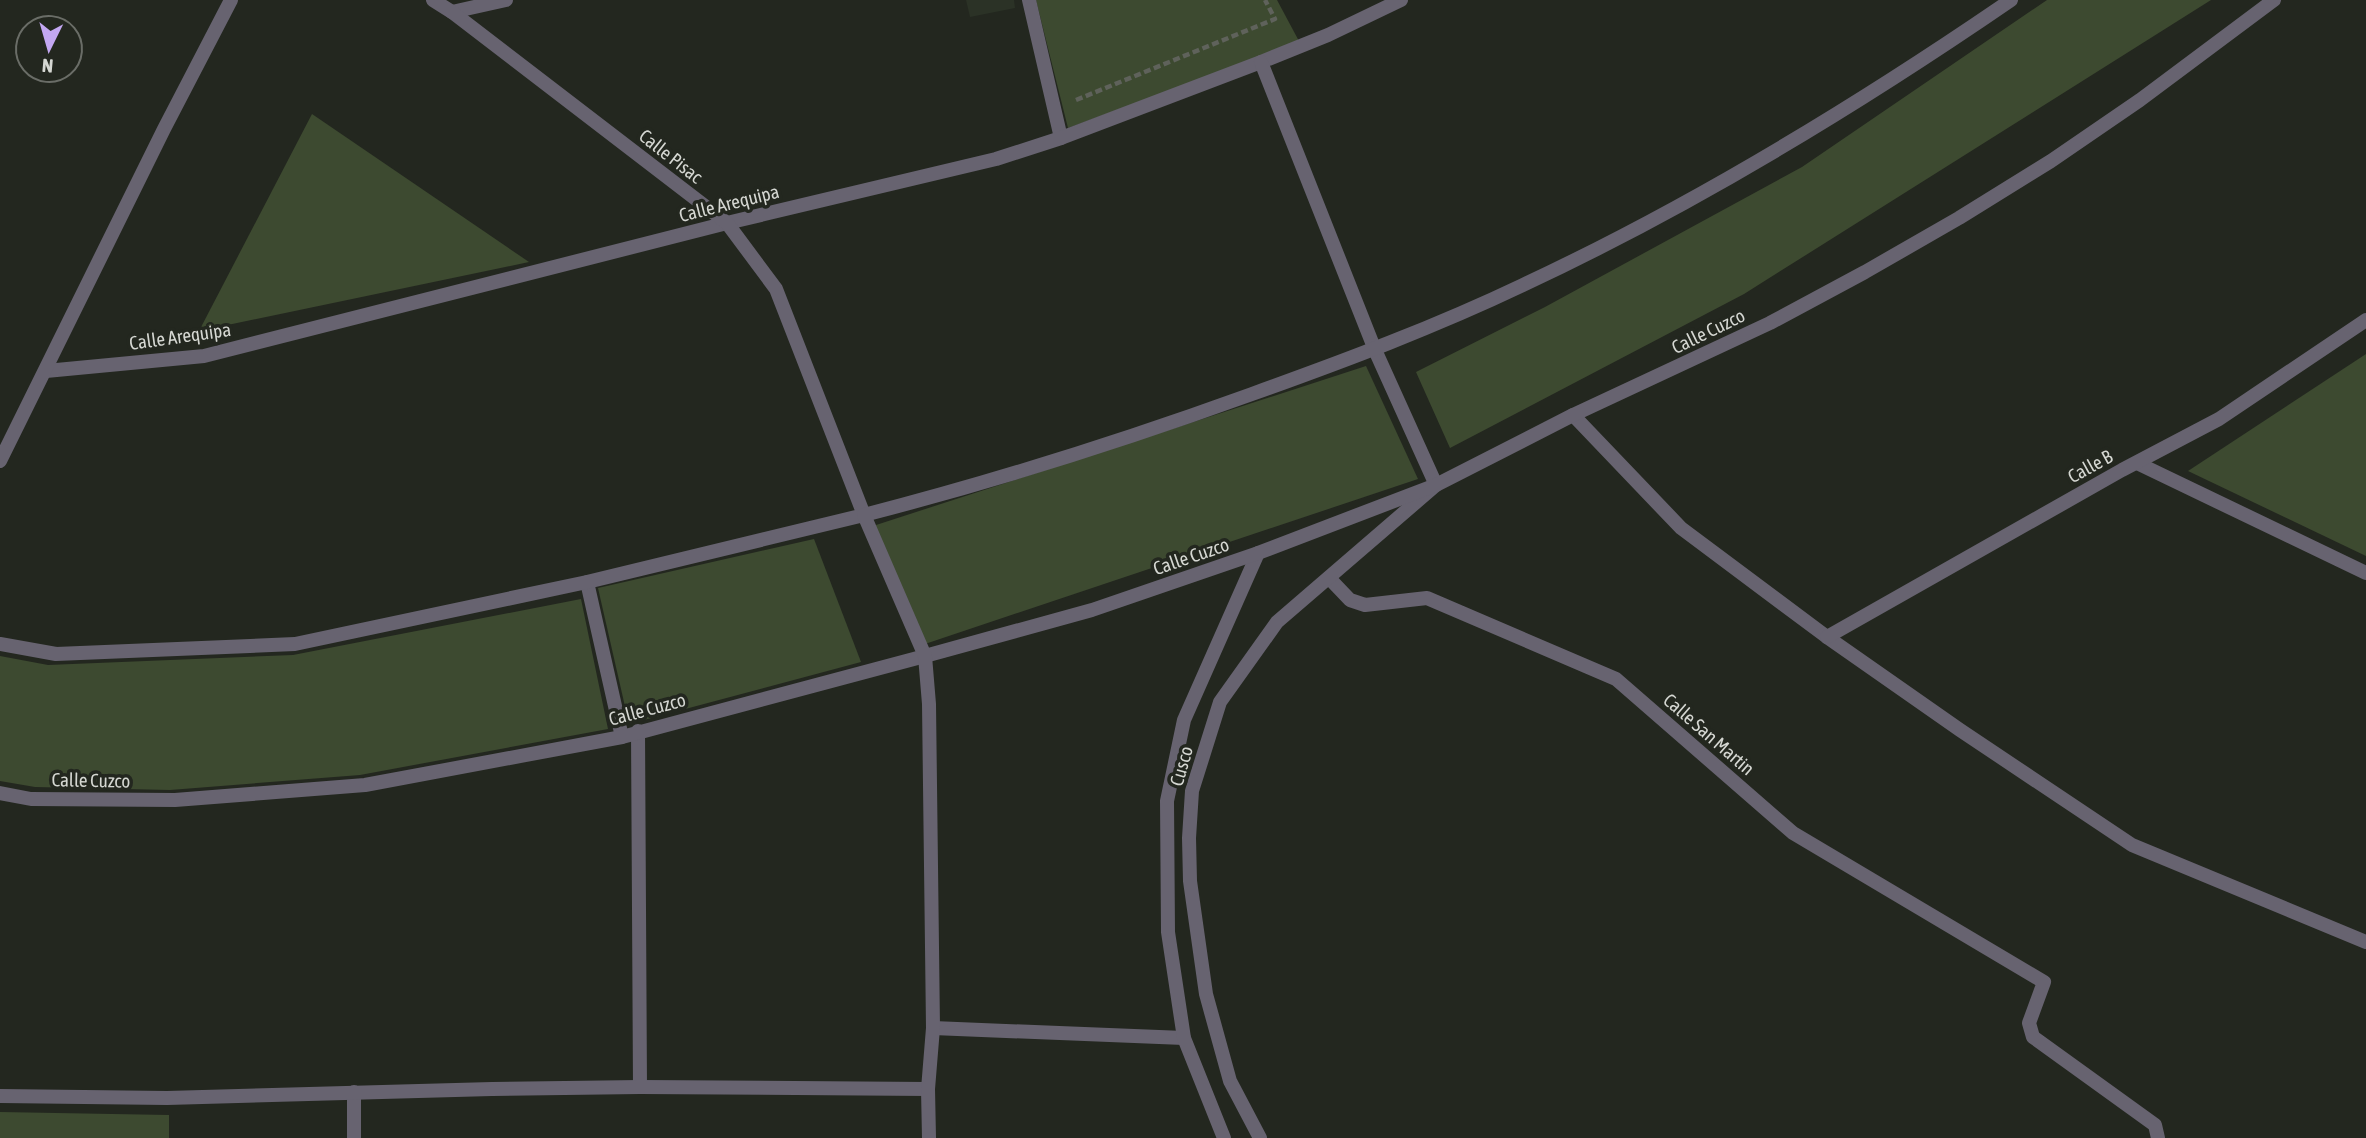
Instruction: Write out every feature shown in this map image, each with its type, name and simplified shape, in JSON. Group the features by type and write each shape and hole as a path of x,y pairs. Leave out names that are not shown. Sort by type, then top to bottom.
{"street":[{"path":"0,461 164,129 231,0"},
{"name":"Calle Pisac","path":"433,0 727,223 776,289 864,515 925,656 929,704 933,1028 928,1089 929,1138"},
{"path":"452,12 506,0"},
{"path":"1029,0 1061,138"},
{"name":"Calle Arequipa","path":"46,371 204,356 727,223 996,159 1061,138 1261,62 1328,35 1401,0"},
{"path":"0,644 56,654 295,644 587,582 864,515 953,492 1161,427 1375,350 1523,285 1658,218 1810,131 1911,69 2011,0"},
{"name":"Calle Cuzco","path":"0,793 31,799 175,800 365,785 622,737 1092,610 1258,553 1436,485 1573,415 1770,323 1865,272 1959,218 2050,160 2140,100 2274,0"},
{"path":"1261,62 1375,350 1436,485"},
{"name":"Calle B","path":"1827,637 2219,419 2366,320"},
{"path":"1573,415 1681,528 1827,637 2132,845 2366,942"},
{"path":"2137,463 2366,573"},
{"name":"Cusco","path":"1260,1138 1230,1081 1206,994 1190,881 1192,791 1220,702 1277,622 1436,485"},
{"path":"1224,1138 1184,1038 1168,932 1167,802 1184,720 1258,553"},
{"name":"Calle San Martin","path":"1329,578 1350,600 1365,605 1427,598 1616,680 1793,833 2044,982 2029,1023 2033,1037 2155,1125 2158,1138"},
{"path":"587,582 622,737"},
{"path":"638,731 640,1087"},
{"path":"933,1028 1184,1038"},
{"path":"0,1096 167,1098 640,1087 928,1089"},
{"path":"354,1092 354,1138"}],"path":[{"path":"1072,102 1275,19 1265,0"}],"shaded area":[{"path":"966,0 1014,0 1015,8 970,17"}],"green space":[{"path":"1036,0 1277,0 1300,43 1068,128"},
{"path":"2047,0 2211,0 1744,294 1450,448 1416,372 1545,307 1802,167"},
{"path":"312,114 529,262 199,331"},
{"path":"2366,354 2366,556 2188,471"},
{"path":"1366,366 1418,479 922,645 873,526"},
{"path":"814,539 861,662 629,724 598,588"},
{"path":"581,599 608,729 360,775 170,790 35,787 0,781 0,656 48,665 293,655"},
{"path":"0,1112 169,1115 169,1138 0,1138"}]}
